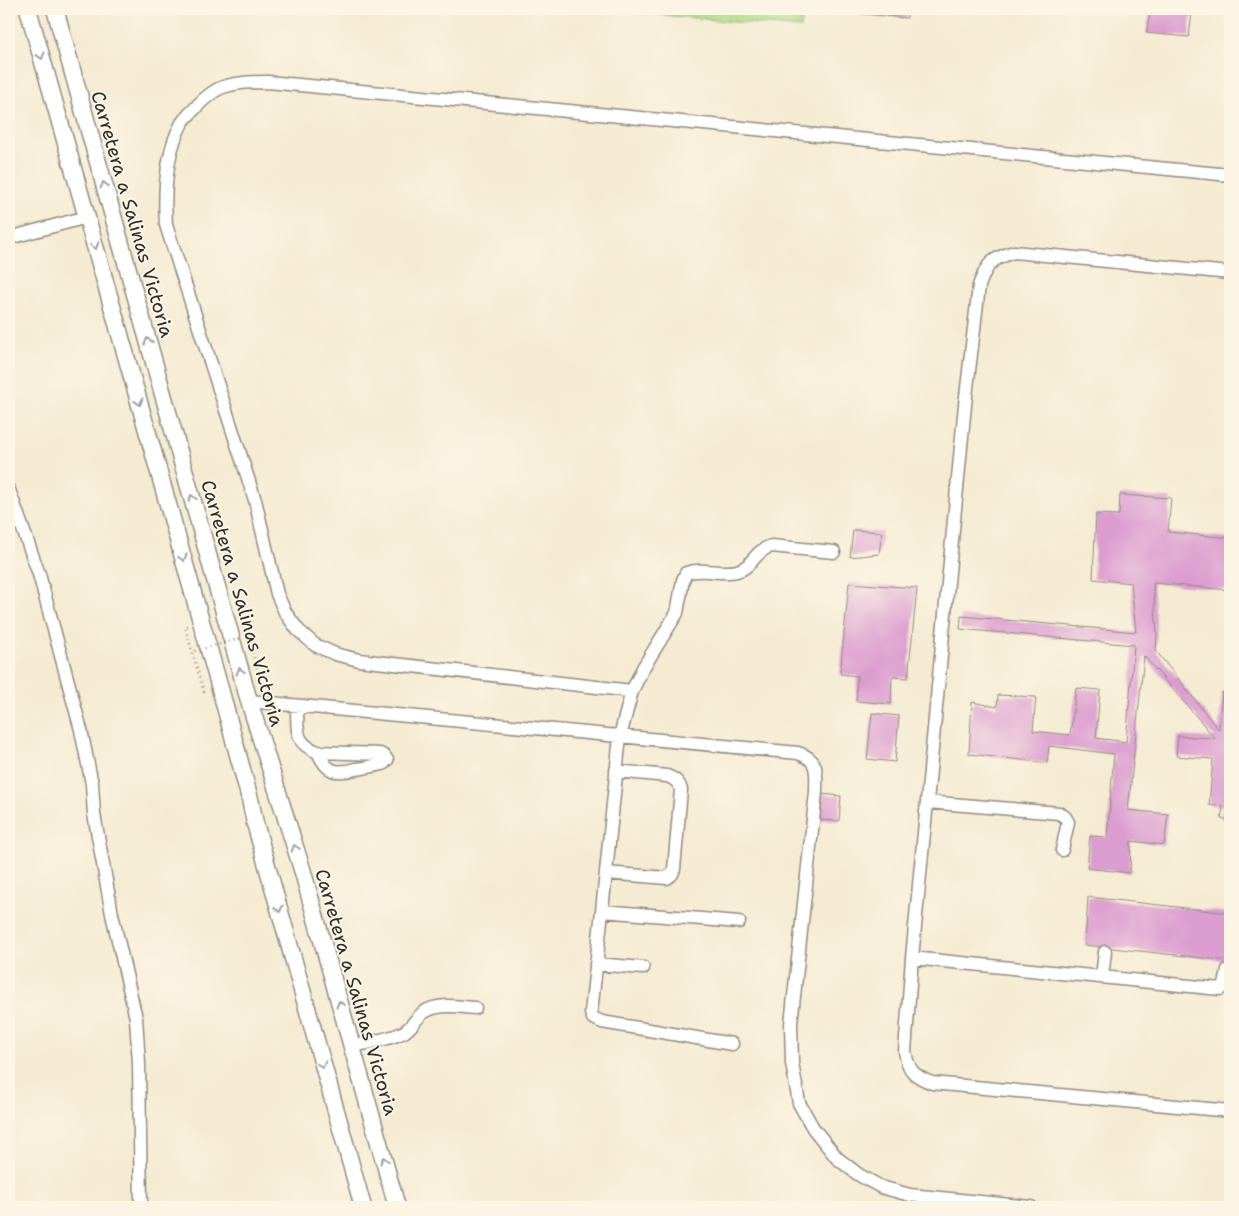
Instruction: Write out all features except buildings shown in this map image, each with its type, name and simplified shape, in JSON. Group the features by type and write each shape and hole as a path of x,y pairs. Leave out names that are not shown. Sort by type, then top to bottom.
{"main road":[{"path":"28,9 221,692 255,823 363,1207"},
{"name":"Carretera a Salinas Victoria","path":"55,9 248,701 302,869 397,1207"}],"lane":[{"path":"632,692 359,660 335,654 316,645 298,630 285,612 277,594 255,500 166,225 165,206 174,145 183,122 202,100 221,88 245,82 268,82 846,136 1230,175"},
{"path":"9,238 87,217"},
{"path":"1230,273 1014,252 999,256 990,262 984,273 979,286 965,405 912,958 905,1051 907,1062 912,1072 932,1083 1230,1111"},
{"path":"9,490 39,574 81,730 92,784 94,814 112,914 136,1018 139,1063 140,1207"},
{"path":"732,1044 596,1020 591,1013 620,736 632,692 643,668 677,613 683,580 686,574 693,571 736,572 747,567 761,549 771,546 834,552"},
{"path":"248,701 806,755 814,762 816,792 791,1024 792,1063 799,1103 813,1128 838,1158 859,1175 881,1187 910,1195 1031,1207"},
{"path":"297,706 298,736 303,744 318,752"},
{"path":"606,873 667,878 674,869 680,784 666,776 616,772"},
{"path":"927,802 1060,813 1068,822 1062,850"},
{"path":"602,911 739,922"},
{"path":"1102,977 1105,952"},
{"path":"912,958 1220,989 1224,985 1228,970"},
{"path":"596,964 643,968"},
{"path":"352,1046 395,1036 406,1030 429,1008 440,1006 475,1008"}],"path":[{"path":"194,651 242,638"}],"green space":[{"path":"599,9 803,9 801,28"}]}
